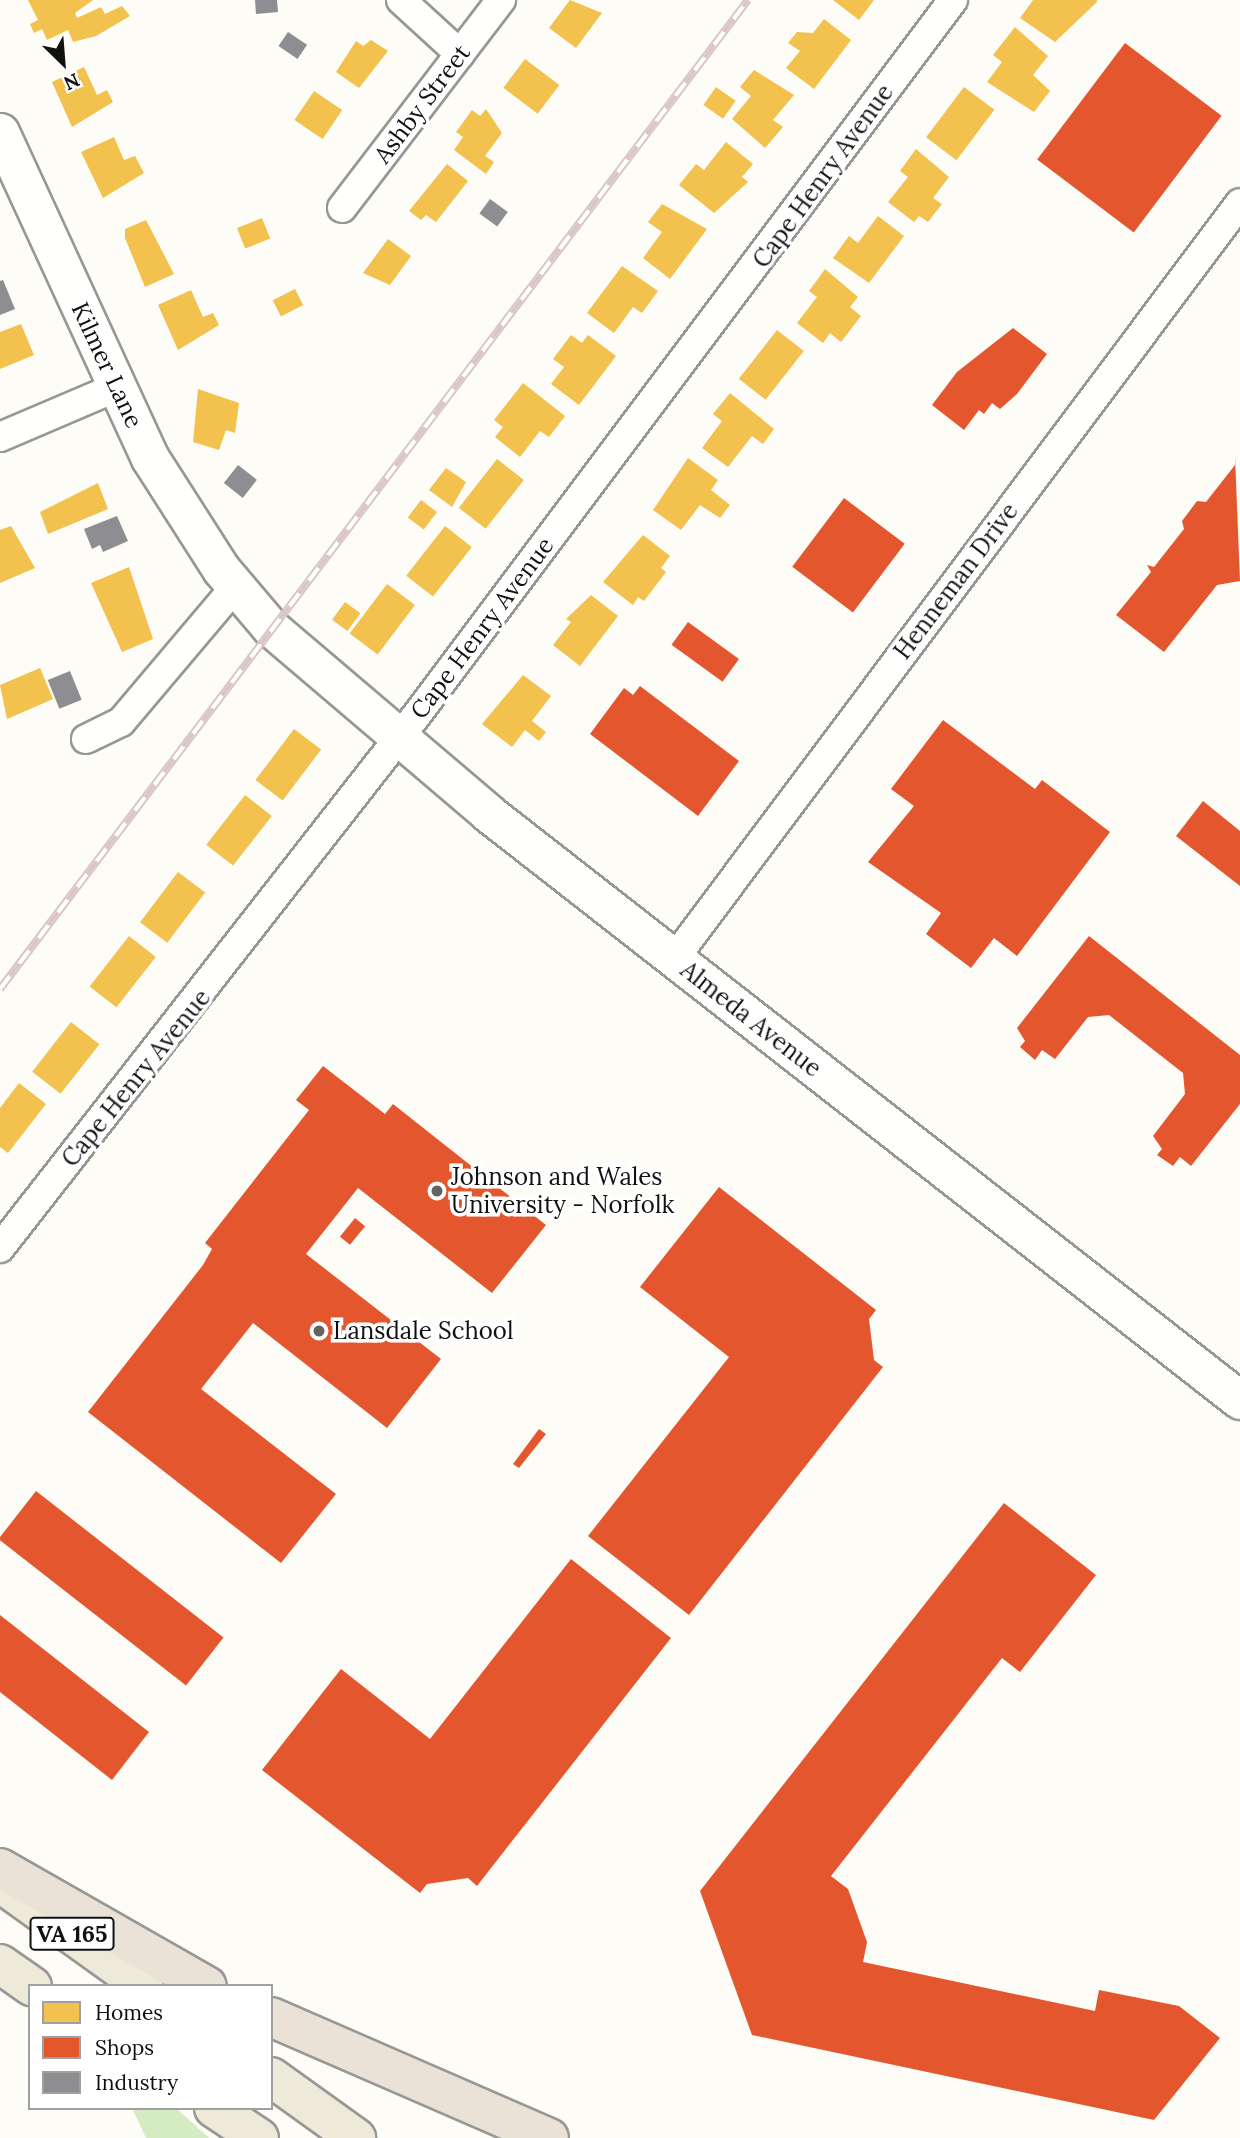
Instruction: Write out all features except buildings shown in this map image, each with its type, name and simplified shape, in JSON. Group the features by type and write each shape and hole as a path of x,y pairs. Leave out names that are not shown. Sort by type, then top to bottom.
{"highway":[{"path":"0,1868 203,1984"},
{"path":"273,2018 549,2138"}],"main road":[{"name":"VA 165","path":"0,1883 141,1984"},
{"name":"VA 165","path":"0,1964 29,1984"},
{"path":"273,2078 356,2138"},
{"path":"218,2110 259,2138"}],"street":[{"path":"401,0 460,54"},
{"name":"Ashby Street","path":"342,208 501,0"},
{"name":"Cape Henry Avenue","path":"0,1248 400,737 953,0"},
{"name":"Kilmer Lane","path":"0,132 117,387 178,506 235,587 271,628"},
{"name":"Henneman Drive","path":"674,958 1240,203"},
{"path":"0,438 117,387"},
{"path":"86,739 121,722 235,587"},
{"name":"Almeda Avenue","path":"271,628 400,737 674,958 1240,1400"}],"green space":[{"path":"133,2110 178,2110 209,2138 146,2138"}],"railway":[{"path":"0,989 748,0"}],"place":[{"name":"Johnson and Wales University - Norfolk","path":"437,1191"},
{"name":"Lansdale School","path":"319,1331"}]}
